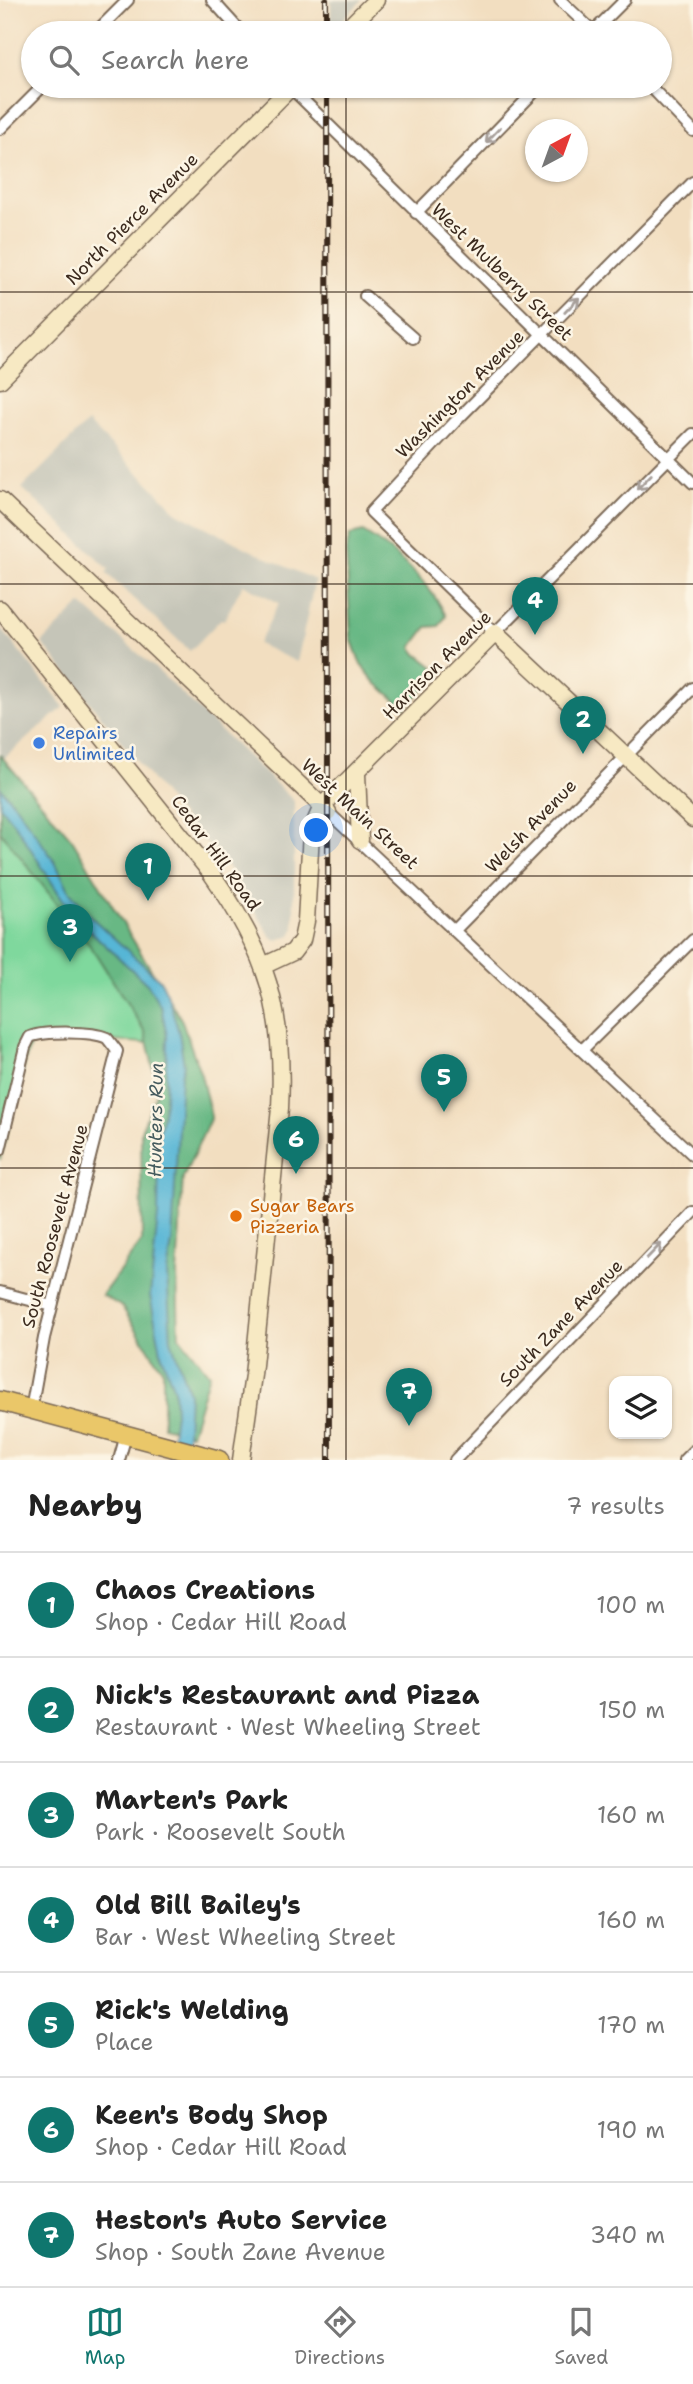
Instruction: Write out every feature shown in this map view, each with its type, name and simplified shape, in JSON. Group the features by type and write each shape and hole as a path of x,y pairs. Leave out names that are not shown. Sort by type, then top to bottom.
{"main road":[{"path":"0,1401 219,1460"}],"street":[{"path":"107,21 128,0"},
{"path":"212,0 231,21"},
{"path":"355,21 376,0"},
{"path":"560,0 582,21"},
{"path":"605,21 625,0"},
{"path":"0,129 31,98"},
{"name":"North Pierce Avenue","path":"0,380 278,98"},
{"name":"West Mulberry Street","path":"302,98 693,483"},
{"path":"416,213 528,98"},
{"path":"661,98 693,131"},
{"name":"Washington Avenue","path":"495,633 371,512 438,439 693,182"},
{"path":"365,296 413,338"},
{"name":"Harrison Avenue","path":"264,966 286,957 299,947 302,940 306,921 311,832 325,809 356,774 693,434"},
{"name":"West Main Street","path":"0,500 693,1155"},
{"name":"Cedar Hill Road","path":"0,610 211,873 242,917 264,966 277,1018 281,1084 253,1376 242,1460"},
{"path":"495,633 693,819"},
{"name":"Welsh Avenue","path":"454,930 693,688"},
{"path":"356,774 360,840"},
{"path":"582,1050 693,940"},
{"name":"South Roosevelt Avenue","path":"0,1150 25,1047 30,1037 45,1034 100,1035 107,1038 117,1051 52,1306 31,1409"},
{"name":"South Zane Avenue","path":"455,1460 693,1212"},
{"path":"0,1292 52,1306"},
{"path":"119,1460 126,1435"},
{"path":"684,1460 693,1451"}],"shaded area":[{"path":"331,0 362,0 342,21 331,21"},
{"path":"88,422 178,513 315,580 297,662 258,644 279,603 243,584 224,620 221,619 190,651 106,573 109,569 22,488"},
{"path":"81,604 154,667 294,801 294,929 291,935 277,940 271,937 230,870 213,848 199,838 42,643"},
{"path":"0,627 64,707 3,759 0,755"}],"green space":[{"path":"363,532 387,548 421,580 446,616 439,626 427,627 412,647 434,667 436,677 405,708 376,683 361,665 351,638 346,551 350,535"},
{"path":"0,755 72,839 182,1021 201,1075 211,1117 183,1178 177,1274 179,1336 209,1374 191,1434 163,1426 163,1371 122,1307 102,1295 142,1241 141,1131 158,1089 145,1032 94,951 0,831"},
{"path":"0,772 176,1045 32,1036 0,1160"}],"water":[{"path":"0,787 55,862 70,892 91,917 161,981 179,1033 184,1065 181,1075 172,1242 167,1273 171,1340 189,1393 186,1460 169,1460 175,1413 174,1390 162,1357 150,1296 158,1215 159,1134 165,1102 167,1036 161,1007 148,985 72,914 16,826 0,806"}],"railway":[{"path":"326,0 326,21"},
{"path":"327,98 329,1460"}],"place":[{"name":"Old Bill Bailey's","path":"535,635"},
{"name":"Repairs Unlimited","path":"39,743"},
{"name":"Nick's Restaurant and Pizza","path":"583,754"},
{"name":"Chaos Creations","path":"148,901"},
{"name":"Marten's Park","path":"70,962"},
{"name":"Rick's Welding","path":"444,1112"},
{"name":"Keen's Body Shop","path":"296,1174"},
{"name":"Sugar Bears Pizzeria","path":"236,1216"},
{"name":"Heston's Auto Service","path":"409,1426"}],"water label":[{"name":"Hunters Run","path":"155,1120"}]}
